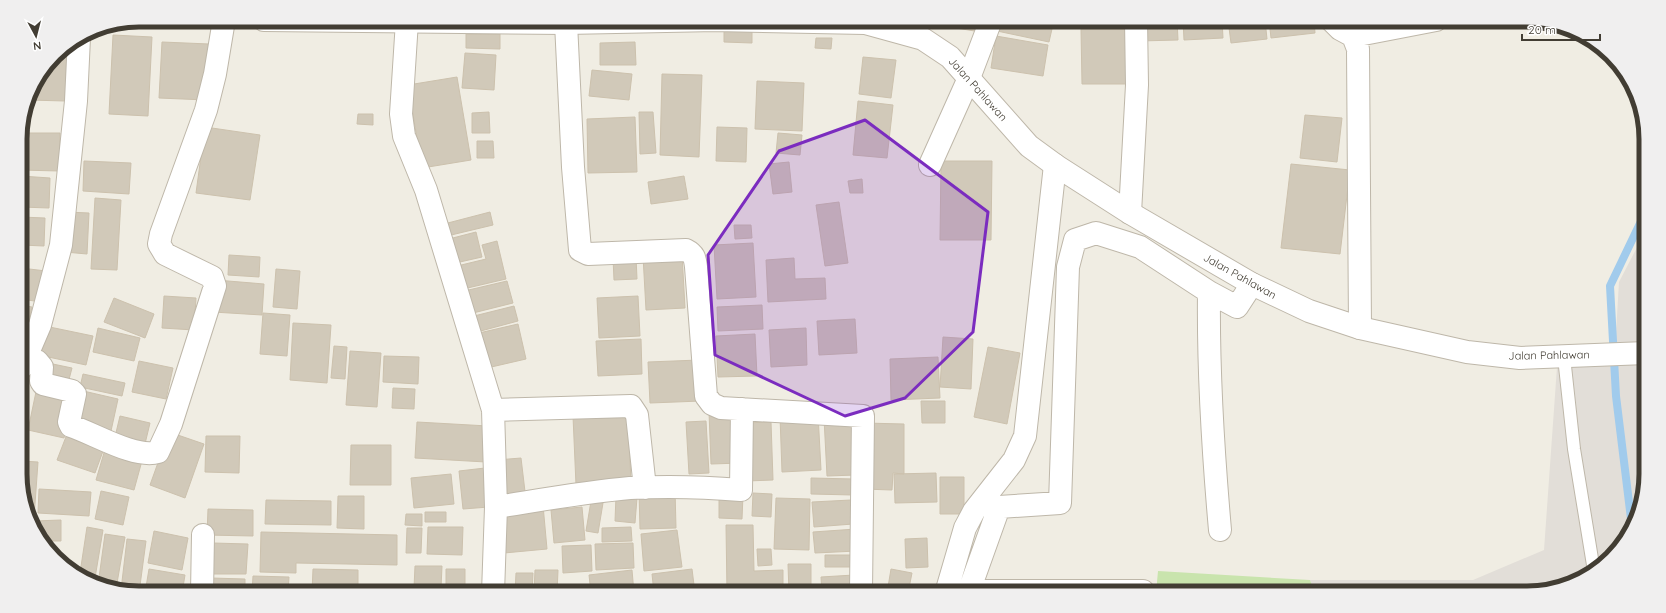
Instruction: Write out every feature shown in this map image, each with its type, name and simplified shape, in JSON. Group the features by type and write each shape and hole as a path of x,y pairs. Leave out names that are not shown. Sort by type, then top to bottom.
{"street":[{"path":"27,362 37,361 42,367 43,384 72,391 75,394 69,422 70,426 130,449 153,454 158,452 171,424 215,286 212,277 165,254 159,244 161,234 206,110 215,74 223,27"},
{"path":"407,27 401,114 404,136 426,190 493,410 496,507 493,586"},
{"path":"566,27 573,167 580,250 588,254 686,250 692,253 695,258 696,267 706,396 712,404 721,408 863,416 861,586"},
{"name":"Jalan Pahlawan","path":"882,27 923,39 950,57 1029,146 1055,165 1130,212 1252,284 1309,311 1360,328 1467,352 1520,358 1639,353"},
{"path":"930,165 969,78 988,27"},
{"path":"1130,212 1138,85 1136,27"},
{"path":"1338,27 1353,36 1358,48 1360,328"},
{"path":"1353,36 1400,27"},
{"path":"27,355 40,326 61,245 76,101 80,44"},
{"path":"948,586 965,528 974,511 1014,460 1025,436 1055,165"},
{"path":"971,586 999,507 1060,504 1068,268 1075,240 1096,233 1140,247 1209,292 1237,307 1252,284"},
{"path":"1209,292 1208,364 1213,453 1220,530"},
{"path":"493,410 631,406 637,415 645,488"},
{"path":"496,507 594,492 645,488 696,487 741,490 742,409"},
{"path":"202,586 203,535"}],"lane":[{"path":"1564,357 1574,449 1593,564"}],"highlighted area":[{"path":"865,120 988,212 973,332 905,398 845,416 715,355 708,255 779,151"}],"shaded area":[{"path":"1639,244 1639,482 1633,510 1627,524 1620,536 1606,553 1583,571 1556,582 1535,586 1312,586 1310,580 1473,580 1544,550 1558,353 1615,350 1619,282"}],"green space":[{"path":"1158,571 1310,580 1312,586 1157,586"}],"building":[{"path":"950,27 982,27 981,32"},
{"path":"998,27 1052,27 1049,42 997,31"},
{"path":"1139,27 1177,27 1178,40 1139,41"},
{"path":"1183,27 1222,27 1223,38 1184,40"},
{"path":"1229,27 1266,27 1267,39 1231,43"},
{"path":"1270,27 1315,27 1315,33 1271,38"},
{"path":"724,29 752,29 752,43 724,42"},
{"path":"1081,29 1135,29 1136,84 1082,84"},
{"path":"466,34 500,34 500,49 466,48"},
{"path":"113,35 152,37 148,116 109,114"},
{"path":"996,36 1048,45 1043,76 991,68"},
{"path":"816,38 832,38 831,49 815,48"},
{"path":"162,42 209,44 206,100 159,98"},
{"path":"635,42 636,65 600,65 600,43"},
{"path":"68,53 65,101 35,100 46,77 55,65"},
{"path":"465,53 496,55 494,90 462,88"},
{"path":"863,57 896,60 891,98 859,94"},
{"path":"592,70 632,74 629,100 589,96"},
{"path":"662,74 702,75 699,157 660,155"},
{"path":"457,77 471,160 422,168 408,85"},
{"path":"757,81 804,83 802,131 755,129"},
{"path":"858,101 893,105 887,158 853,155"},
{"path":"489,112 490,133 472,133 472,113"},
{"path":"639,112 653,112 656,153 640,154"},
{"path":"358,114 373,114 373,125 357,124"},
{"path":"1305,115 1342,118 1337,162 1300,158"},
{"path":"635,117 637,172 588,173 587,119"},
{"path":"205,127 260,135 250,200 196,193"},
{"path":"717,127 747,128 746,162 716,161"},
{"path":"27,133 60,133 59,171 27,170"},
{"path":"778,133 802,135 800,155 776,153"},
{"path":"477,141 493,141 494,158 477,158"},
{"path":"84,161 131,163 129,194 83,191"},
{"path":"941,161 992,161 991,240 940,240"},
{"path":"789,162 792,192 773,194 769,164"},
{"path":"1291,164 1350,170 1340,254 1281,248"},
{"path":"27,176 50,178 49,208 27,207"},
{"path":"684,176 688,199 651,204 648,182"},
{"path":"862,179 863,193 850,193 848,181"},
{"path":"95,198 121,200 117,270 91,269"},
{"path":"839,202 848,263 825,266 816,205"},
{"path":"67,212 89,213 87,254 65,252"},
{"path":"490,212 493,225 447,236 444,224"},
{"path":"27,217 45,218 44,246 27,245"},
{"path":"734,225 751,225 752,238 735,239"},
{"path":"476,232 482,257 451,264 445,240"},
{"path":"497,241 506,279 459,290 453,267 486,259 482,245"},
{"path":"753,243 756,297 717,299 714,245"},
{"path":"682,254 685,308 646,310 643,256"},
{"path":"229,255 260,257 259,277 228,275"},
{"path":"636,257 637,279 614,280 613,258"},
{"path":"794,258 795,279 825,278 826,299 768,302 766,260"},
{"path":"27,269 46,271 41,302 27,300"},
{"path":"276,269 300,271 297,309 273,307"},
{"path":"216,280 264,284 262,315 213,312"},
{"path":"507,281 513,303 465,315 460,292"},
{"path":"164,296 196,298 194,330 162,328"},
{"path":"638,296 640,336 599,338 597,298"},
{"path":"114,298 154,314 145,338 104,322"},
{"path":"762,305 763,329 718,331 717,307"},
{"path":"27,306 32,307 27,326"},
{"path":"514,306 518,321 477,332 474,316"},
{"path":"263,313 290,315 287,356 260,354"},
{"path":"855,319 857,353 819,355 817,321"},
{"path":"293,323 331,325 327,383 290,380"},
{"path":"518,324 526,359 487,368 479,333"},
{"path":"40,325 93,336 86,365 34,354"},
{"path":"98,328 140,338 134,361 93,352"},
{"path":"806,328 807,365 771,367 769,330"},
{"path":"755,334 757,376 718,377 716,336"},
{"path":"943,337 973,339 971,389 940,387"},
{"path":"641,339 642,374 598,376 596,341"},
{"path":"334,346 347,347 345,379 331,378"},
{"path":"988,347 1020,353 1007,424 974,417"},
{"path":"350,351 381,353 377,407 346,405"},
{"path":"384,356 419,357 418,384 383,382"},
{"path":"938,357 940,398 891,400 890,359"},
{"path":"699,360 701,401 650,403 648,362"},
{"path":"139,361 173,368 166,399 132,392"},
{"path":"48,363 72,368 67,387 44,382"},
{"path":"83,374 125,383 122,396 80,387"},
{"path":"37,387 73,395 64,438 28,430"},
{"path":"393,388 415,389 414,409 392,408"},
{"path":"79,390 118,399 111,431 71,423"},
{"path":"921,401 945,401 945,423 922,423"},
{"path":"739,410 741,463 711,464 709,412"},
{"path":"628,413 631,483 576,485 573,416"},
{"path":"818,414 821,470 782,472 780,416"},
{"path":"120,416 150,423 144,448 114,441"},
{"path":"852,416 856,475 827,476 824,418"},
{"path":"706,421 709,473 689,474 686,422"},
{"path":"417,422 488,426 486,462 415,458"},
{"path":"771,422 773,480 747,481 744,423"},
{"path":"864,423 904,424 904,474 893,473 892,490 863,489"},
{"path":"69,429 106,443 95,473 57,460"},
{"path":"169,432 204,444 185,498 150,485"},
{"path":"206,436 240,436 239,473 205,472"},
{"path":"351,445 391,445 391,485 350,485"},
{"path":"106,446 143,457 134,490 96,480"},
{"path":"521,458 526,500 501,502 497,460"},
{"path":"27,461 38,462 34,513 28,489"},
{"path":"485,468 489,507 463,509 459,471"},
{"path":"936,473 937,502 895,503 894,474"},
{"path":"451,474 454,504 414,508 411,478"},
{"path":"940,477 964,477 964,514 940,514"},
{"path":"811,478 854,479 853,495 811,494"},
{"path":"39,489 91,492 89,516 38,513"},
{"path":"675,489 676,528 640,529 639,491"},
{"path":"101,491 129,497 123,525 95,519"},
{"path":"753,493 772,494 771,517 752,516"},
{"path":"719,495 743,495 742,519 719,518"},
{"path":"338,496 364,496 364,529 337,528"},
{"path":"616,496 637,498 635,523 615,521"},
{"path":"776,498 810,499 809,550 774,549"},
{"path":"266,500 331,501 331,525 265,524"},
{"path":"851,500 853,524 814,527 812,502"},
{"path":"591,501 603,503 598,533 586,531"},
{"path":"543,505 547,549 504,553 499,510"},
{"path":"582,507 585,540 554,543 551,510"},
{"path":"208,509 253,510 253,536 207,535"},
{"path":"425,512 446,512 446,522 425,522"},
{"path":"406,514 422,514 422,526 405,525"},
{"path":"61,520 61,541 50,541 38,521"},
{"path":"726,525 753,525 754,571 783,570 783,586 727,586"},
{"path":"87,527 103,530 95,577 81,569"},
{"path":"428,527 463,527 462,555 427,554"},
{"path":"631,527 632,541 602,542 602,528"},
{"path":"407,528 422,528 421,553 406,553"},
{"path":"856,529 857,551 815,553 813,532"},
{"path":"677,530 682,567 644,571 641,534"},
{"path":"154,531 188,538 182,570 148,563"},
{"path":"261,532 397,535 397,565 296,563 296,573 260,572"},
{"path":"105,534 125,537 117,583 99,578"},
{"path":"927,538 928,567 906,568 905,539"},
{"path":"127,539 146,541 140,586 122,584"},
{"path":"213,543 248,544 246,574 212,574"},
{"path":"633,543 634,568 596,570 595,544"},
{"path":"591,545 592,571 563,573 562,546"},
{"path":"757,549 771,549 772,565 758,566"},
{"path":"825,555 860,555 860,567 825,567"},
{"path":"788,564 811,564 811,586 789,586"},
{"path":"415,566 442,566 441,586 414,586"},
{"path":"149,569 185,575 183,586 146,586"},
{"path":"313,569 358,570 358,586 312,586"},
{"path":"446,569 465,569 465,586 446,586"},
{"path":"692,569 694,586 653,586 652,574"},
{"path":"891,569 912,573 909,586 888,586"},
{"path":"535,570 558,570 557,586 534,586"},
{"path":"632,570 633,586 590,586 589,575"},
{"path":"516,573 533,573 532,586 515,586"},
{"path":"854,575 855,586 822,586 821,577"},
{"path":"253,576 289,577 288,586 252,586"},
{"path":"211,578 245,579 245,586 211,586"}],"waterway":[{"path":"1631,516 1616,396 1610,286 1639,226"}]}
